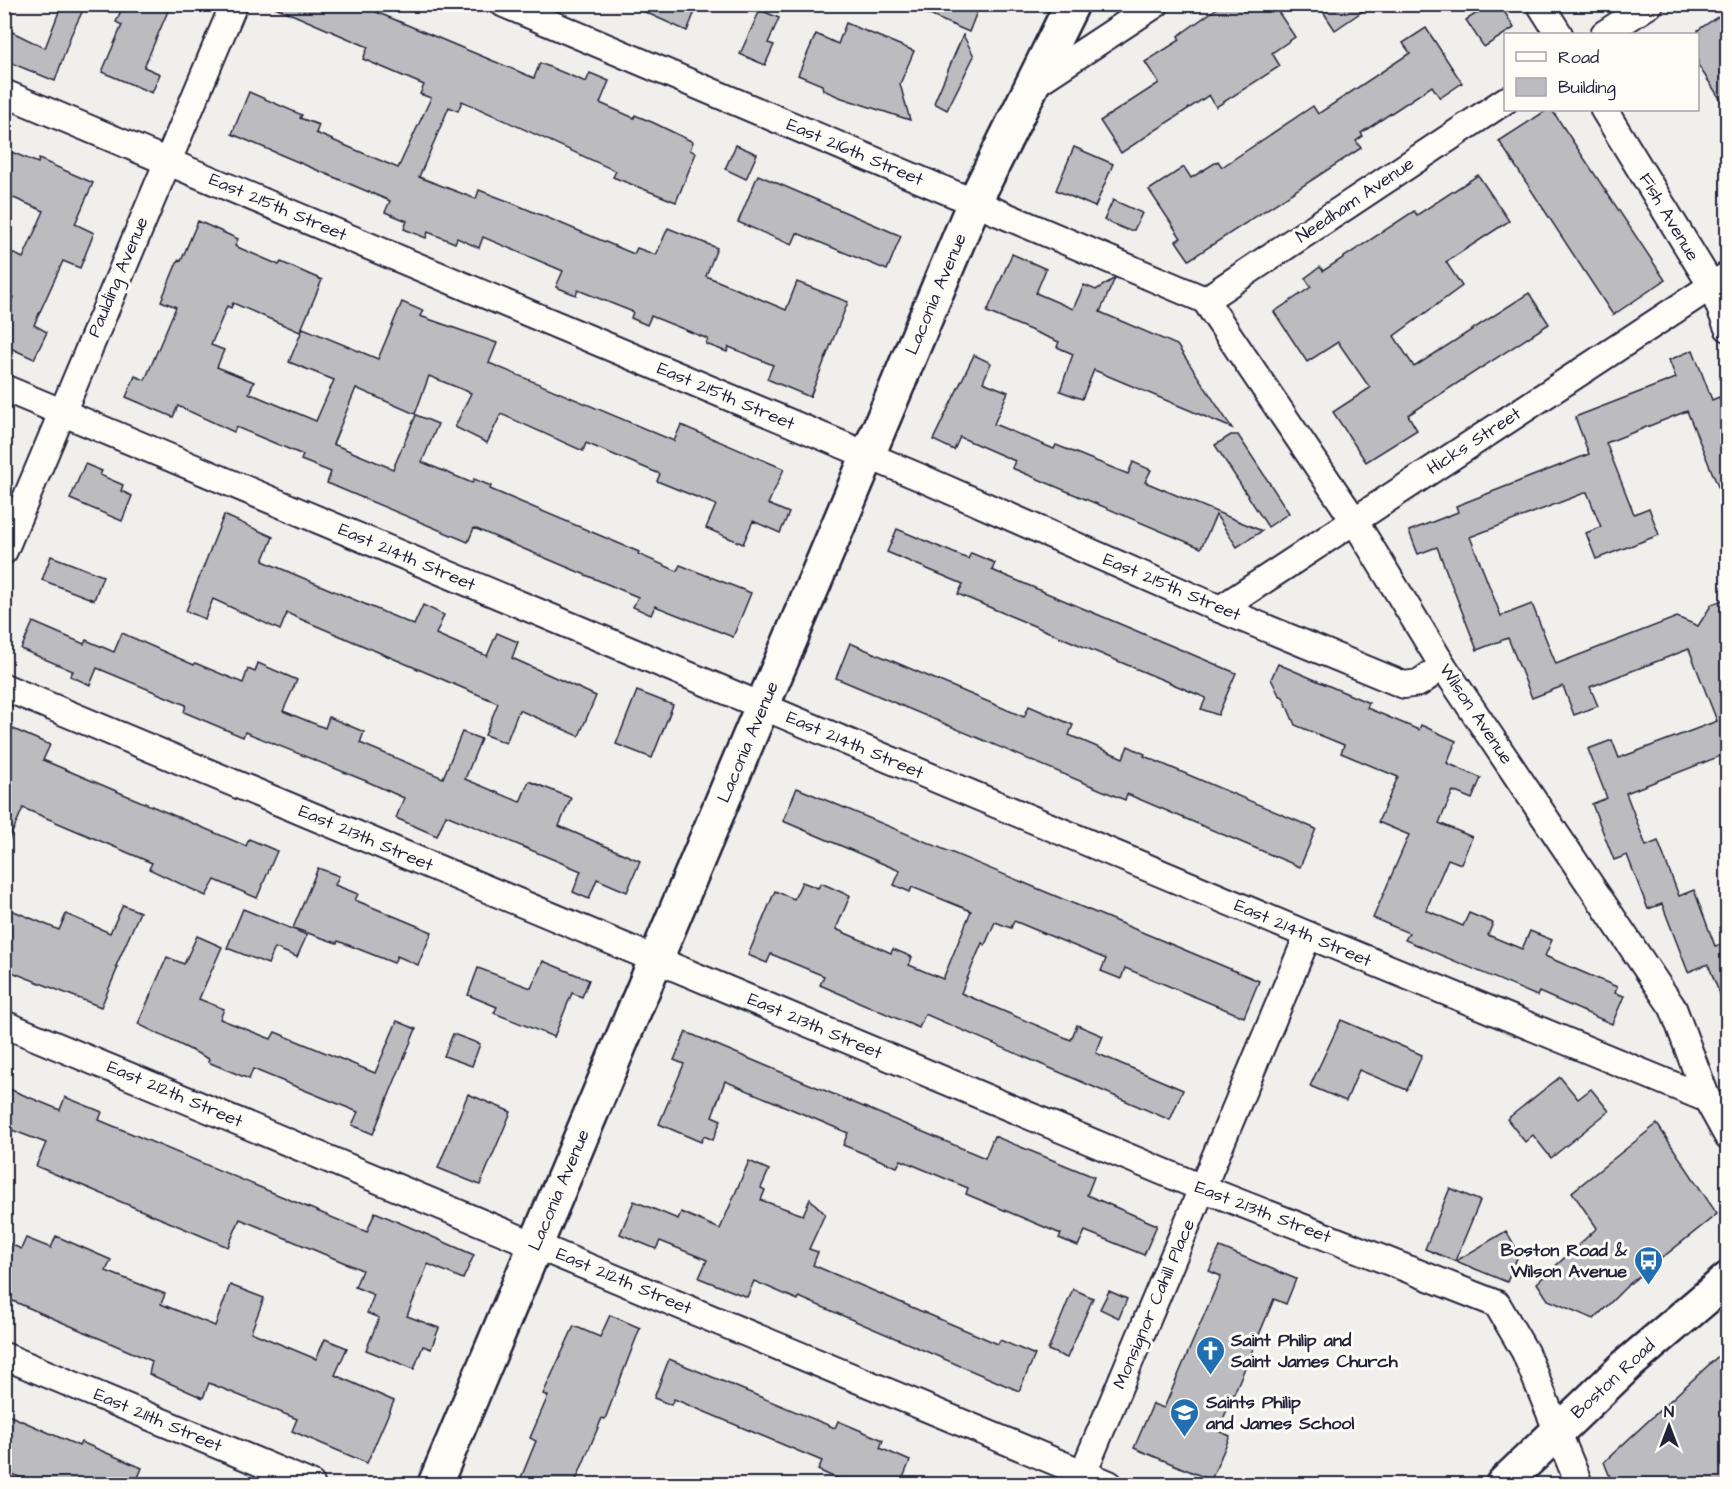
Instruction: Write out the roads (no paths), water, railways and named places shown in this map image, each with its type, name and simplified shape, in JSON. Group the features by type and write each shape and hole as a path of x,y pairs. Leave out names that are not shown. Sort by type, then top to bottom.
{"street":[{"name":"Paulding Avenue","path":"4,551 234,4"},
{"name":"East 216th Street","path":"504,4 1205,300"},
{"name":"Laconia Avenue","path":"435,1485 974,203 1072,4"},
{"path":"1030,88 1156,4"},
{"path":"1540,4 1557,33"},
{"path":"1606,33 1650,4"},
{"name":"East 215th Street","path":"4,93 868,455 1220,609 1404,685 1419,683 1443,666"},
{"name":"Needham Avenue","path":"1205,300 1504,101"},
{"name":"Fish Avenue","path":"1605,111 1719,280 1728,328"},
{"name":"Hicks Street","path":"1220,609 1719,280"},
{"name":"Wilson Avenue","path":"1205,300 1354,520 1443,666 1673,1008 1707,1099 1728,1137"},
{"name":"East 214th Street","path":"4,388 1308,935 1707,1099"},
{"name":"East 213th Street","path":"4,687 1202,1188 1497,1304 1525,1352 1579,1485"},
{"name":"Monsignor Cahill Place","path":"1083,1473 1308,935"},
{"name":"East 212th Street","path":"4,1024 1109,1485"},
{"name":"Boston Road","path":"1503,1485 1627,1365 1728,1279"},
{"name":"East 211th Street","path":"4,1356 311,1485"}],"place":[{"name":"Boston Road & Wilson Avenue","path":"1648,1286"},
{"name":"Saint Philip and Saint James Church","path":"1210,1376"},
{"name":"Saints Philip and James School","path":"1185,1438"}]}
